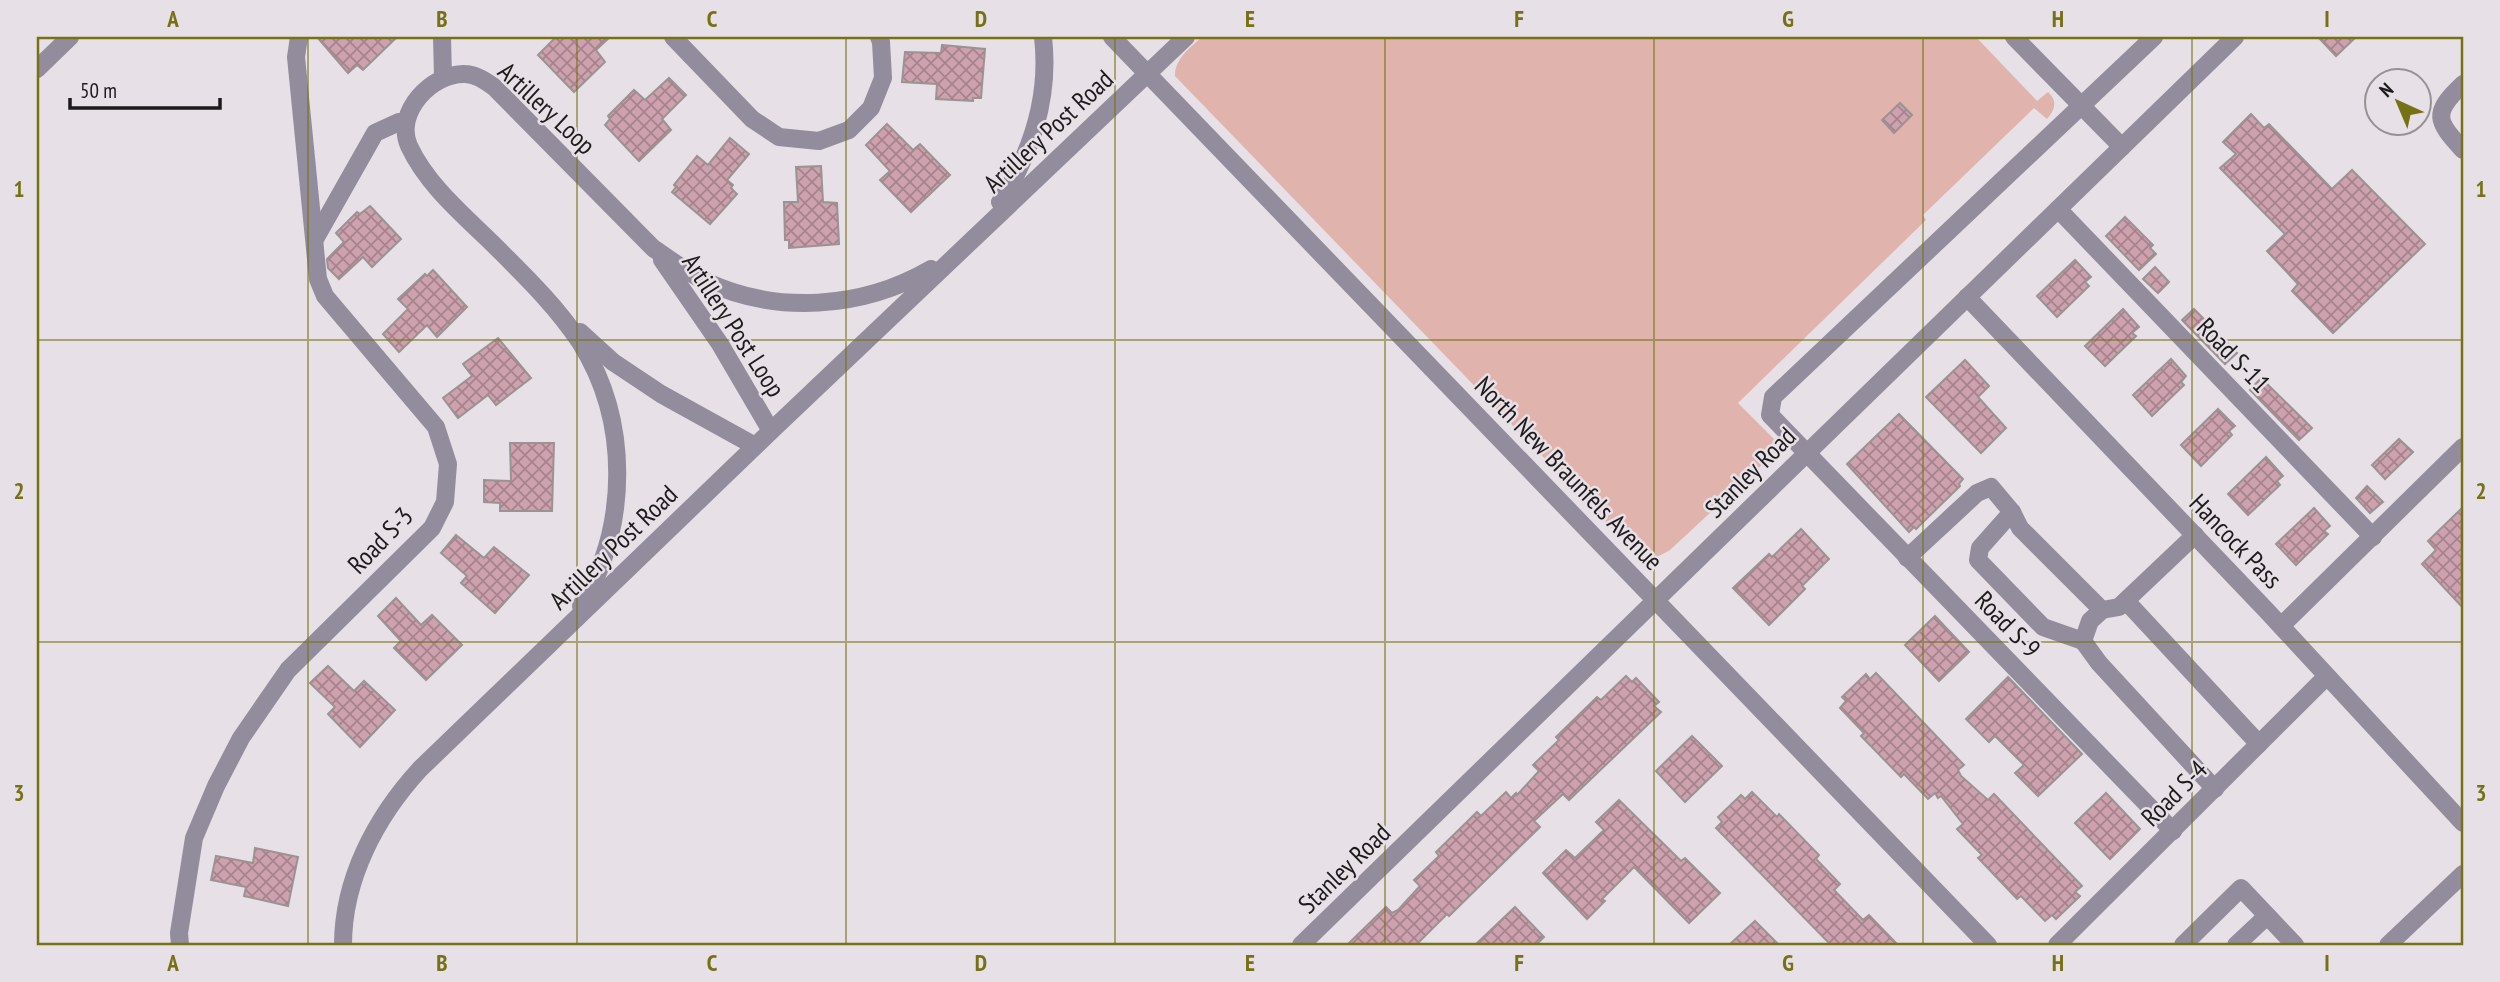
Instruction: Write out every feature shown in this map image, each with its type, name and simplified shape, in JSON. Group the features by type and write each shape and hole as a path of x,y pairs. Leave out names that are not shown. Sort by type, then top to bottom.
{"street":[{"path":"37,69 70,37"},
{"name":"Road S-3","path":"180,945 194,838 216,786 241,738 288,670 432,528 444,502 448,464 436,427 325,296 318,279 296,57 299,37"},
{"path":"442,37 443,77 424,91 414,105 407,124 408,143 424,173 559,313 613,362 661,394 755,446"},
{"path":"673,37 752,119 779,137 819,141 849,130 871,108 883,78 879,37"},
{"name":"Artillery Post Road","path":"985,227 1012,184 1033,136 1044,89 1043,37"},
{"name":"North New Braunfels Avenue","path":"1112,37 1988,945"},
{"name":"Artillery Post Road","path":"343,945 348,902 356,873 372,834 386,810 420,769 1186,37"},
{"path":"2014,37 2122,147"},
{"path":"2082,107 2154,37"},
{"name":"Stanley Road","path":"1301,945 2235,37"},
{"name":"Artillery Loop","path":"443,77 467,74 483,79 494,87 653,248 682,269 728,290 777,302 825,303 874,294 898,286 955,255"},
{"path":"2463,84 2444,105 2440,117 2442,127 2463,150"},
{"name":"Road S-9","path":"2082,107 1773,397 1770,415 2173,831"},
{"path":"314,239 375,133 399,122 407,124"},
{"name":"Road S-11","path":"2058,209 2372,537"},
{"name":"Artillery Post Loop","path":"653,248 720,344 771,431"},
{"name":"Hancock Pass","path":"1967,297 2281,626 2463,823"},
{"path":"559,313 581,344 604,392 616,444 618,491 608,543 589,593 571,623"},
{"path":"2281,626 2463,447"},
{"path":"1907,558 1977,493 1991,487 2012,512 2020,528 2102,610"},
{"path":"2012,512 1980,548 1978,560 2043,627 2082,641 2215,789"},
{"path":"2082,641 2090,621 2102,610 2119,607 2195,536"},
{"path":"2126,601 2259,744"},
{"name":"Road S-4","path":"2057,945 2327,676"},
{"path":"2388,945 2463,874"},
{"path":"2183,945 2241,888 2295,945"},
{"path":"2236,945 2267,916"}],"shaded area":[{"path":"1202,37 1976,37 2037,101 2048,92 2054,106 2047,119 2034,108 1923,215 1926,220 1738,403 1780,448 1670,550 1650,558 1637,554 1175,76 1180,59"}],"building":[{"path":"317,37 397,37 363,70 357,65 348,73"},
{"path":"556,37 610,37 596,50 605,62 574,92 538,55"},
{"path":"2318,37 2356,37 2336,56"},
{"path":"942,45 985,49 981,98 973,98 973,101 936,99 937,84 902,82 905,52 941,53"},
{"path":"669,78 686,95 662,119 671,130 639,161 605,125 610,119 608,116 634,90 645,100"},
{"path":"1900,103 1912,115 1894,133 1882,120"},
{"path":"2251,114 2264,128 2269,124 2332,189 2352,170 2425,244 2333,333 2292,291 2298,284 2267,251 2285,234 2220,168 2236,154 2223,142"},
{"path":"887,124 913,150 920,144 950,175 911,212 880,180 890,171 866,145"},
{"path":"730,138 749,154 727,180 737,194 710,224 672,192 676,187 674,185 697,156 708,165"},
{"path":"821,166 823,202 837,203 839,244 789,248 789,240 785,240 784,202 798,202 796,167"},
{"path":"370,206 401,239 372,267 363,257 339,279 328,268 327,259 344,242 336,233 357,212 360,214"},
{"path":"2125,217 2153,245 2150,248 2156,254 2139,270 2106,236"},
{"path":"2075,260 2091,277 2085,282 2089,286 2057,317 2037,296"},
{"path":"2155,267 2169,282 2158,293 2143,279"},
{"path":"433,270 467,307 437,337 427,325 399,352 383,334 408,309 398,299"},
{"path":"2123,309 2139,327 2132,333 2136,336 2105,366 2085,346"},
{"path":"2194,309 2237,353 2225,364 2182,320"},
{"path":"498,338 531,378 496,405 488,395 458,418 443,398 472,376 463,364"},
{"path":"2171,359 2186,376 2181,382 2184,385 2152,416 2133,395"},
{"path":"1965,360 1989,386 1978,397 2006,428 1981,453 1926,397"},
{"path":"2261,378 2312,428 2299,440 2250,390"},
{"path":"2218,409 2235,426 2229,431 2232,435 2201,466 2181,445"},
{"path":"1899,414 1963,479 1960,486 1916,529 1914,527 1909,532 1847,464"},
{"path":"2399,439 2413,452 2385,479 2372,465"},
{"path":"510,443 554,443 552,511 500,511 500,503 484,502 484,480 511,481"},
{"path":"2266,457 2283,476 2277,481 2280,485 2248,515 2228,494"},
{"path":"2367,486 2383,502 2370,513 2356,498"},
{"path":"2463,507 2463,608 2422,564 2436,550 2428,541"},
{"path":"2314,508 2330,526 2324,531 2328,534 2296,565 2276,544"},
{"path":"1801,529 1829,559 1802,586 1805,589 1769,625 1733,588 1769,554 1772,557"},
{"path":"456,535 484,558 494,547 529,575 495,613 461,583 467,576 441,553"},
{"path":"396,598 421,625 432,615 462,645 426,680 394,648 401,641 378,616"},
{"path":"1935,616 1969,652 1939,681 1905,645"},
{"path":"328,666 354,691 364,681 395,710 360,747 328,714 335,707 310,683"},
{"path":"1876,673 1964,765 1958,770 1961,776 1988,800 1994,794 2082,886 2075,892 2080,896 2056,919 2052,915 2045,921 2021,896 2017,899 1978,858 1982,855 1957,829 1963,824 1941,796 1938,798 1935,793 1928,799 1904,774 1901,777 1861,736 1864,733 1840,708 1846,701 1842,697 1866,674 1870,679"},
{"path":"1626,676 1632,682 1636,678 1659,702 1654,706 1661,712 1569,800 1563,794 1534,821 1540,827 1416,945 1347,945 1386,907 1392,913 1398,910 1420,886 1414,880 1439,856 1436,852 1477,812 1481,816 1506,792 1511,798 1516,793 1517,795 1539,771 1533,765 1559,740 1556,737 1597,697 1601,700"},
{"path":"2008,677 2082,754 2038,796 2015,773 2024,765 1995,736 1989,742 1966,719"},
{"path":"1692,736 1722,766 1685,802 1656,771"},
{"path":"1752,792 1777,817 1779,814 1819,855 1816,859 1840,884 1834,890 1863,920 1869,915 1898,945 1831,945 1716,828 1722,822 1718,817 1741,795 1745,799"},
{"path":"2106,793 2140,829 2110,859 2075,823"},
{"path":"1619,800 1681,861 1685,858 1720,893 1689,923 1634,867 1602,899 1605,901 1587,919 1543,873 1566,850 1575,858 1604,830 1596,822"},
{"path":"255,848 298,857 288,906 244,896 246,887 211,880 216,856 253,863"},
{"path":"1515,907 1544,937 1536,945 1475,945"},
{"path":"1755,921 1779,945 1729,945"}]}
